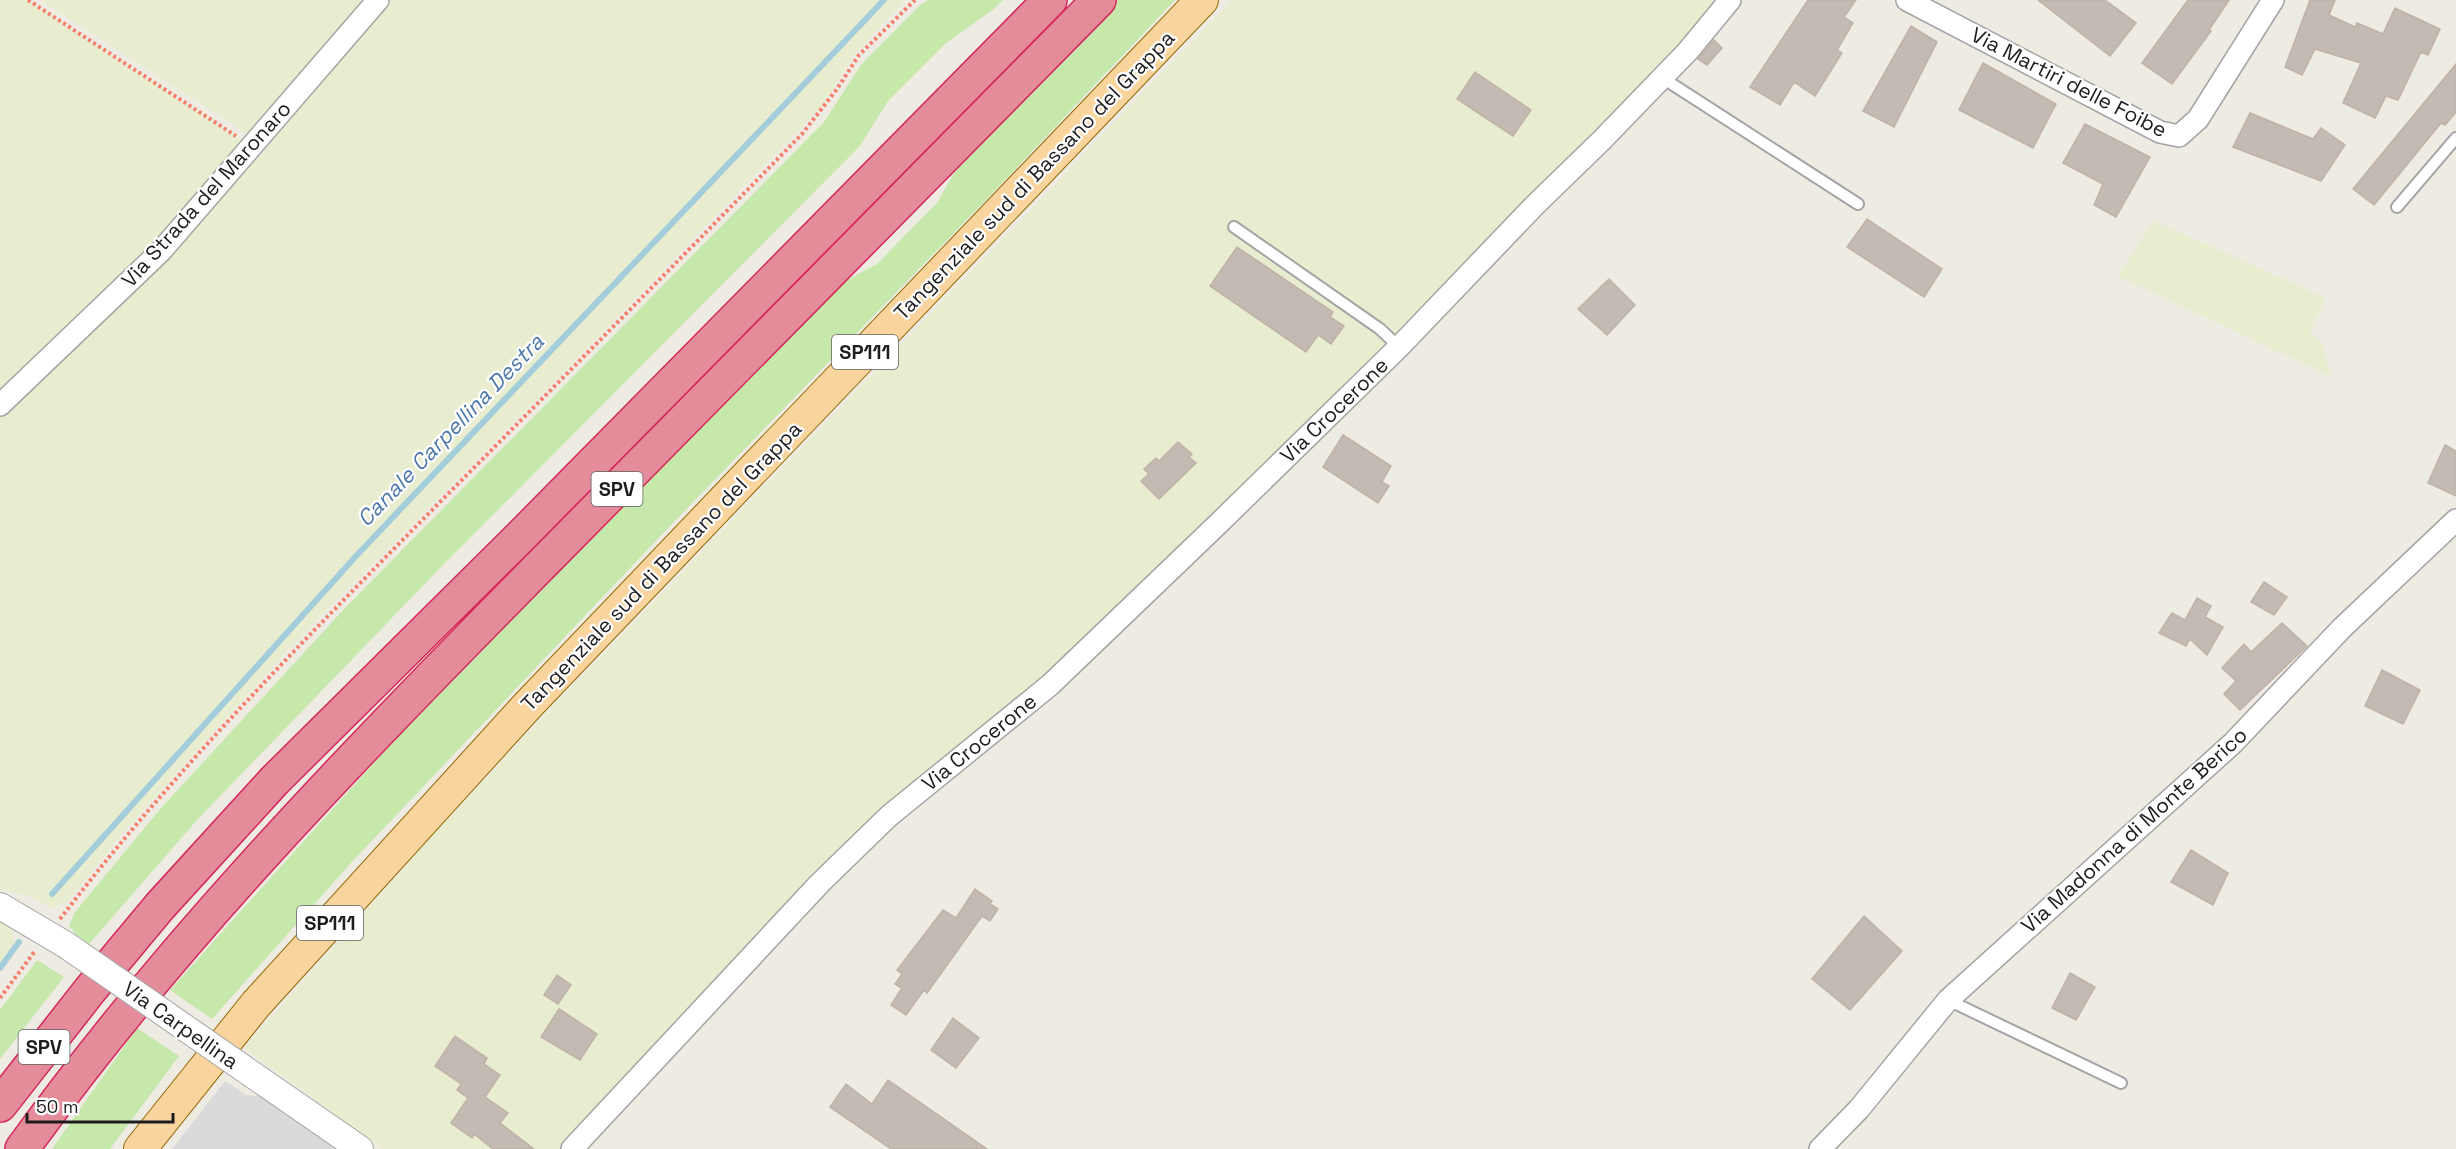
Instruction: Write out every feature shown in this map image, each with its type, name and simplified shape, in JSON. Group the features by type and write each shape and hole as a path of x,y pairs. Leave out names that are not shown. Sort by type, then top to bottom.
{"highway":[{"name":"SPV","path":"0,1105 153,914 275,780 521,536 1050,0"},
{"name":"SPV","path":"22,1149 133,1005 246,873 378,730 1099,0"}],"main road":[{"name":"Tangenziale sud di Bassano del Grappa","path":"140,1149 256,1004 529,704 1202,0"}],"street":[{"name":"Via Crocerone","path":"572,1149 820,883 889,816 1050,685 1399,347 1688,51 1730,0"},
{"name":"Via Martiri delle Foibe","path":"1907,0 2160,132 2179,136 2199,119 2273,0"},
{"name":"Via Strada del Maronaro","path":"0,405 161,251 371,2"},
{"name":"Via Madonna di Monte Berico","path":"1820,1149 1859,1109 1948,1000 2233,743 2342,628 2456,520"},
{"name":"Via Carpellina","path":"0,906 57,940 360,1149"}],"lane":[{"path":"1661,77 1858,204"},
{"path":"2397,207 2456,138"},
{"name":"Via Crocerone","path":"1234,226 1380,329 1399,347"},
{"path":"1948,1000 2121,1083"}],"path":[{"path":"28,0 251,147"},
{"path":"0,998 57,940 89,881 164,794 312,631 802,134 837,89 859,55 915,0"}],"shaded area":[{"path":"225,1081 246,1095 275,1098 346,1149 172,1149"}],"green space":[{"path":"0,0 27,0 254,148 0,406"},
{"path":"40,0 379,0 251,136"},
{"path":"391,0 905,0 854,55 823,105 564,372 300,637 124,832 68,901 53,908 27,895 0,889 0,418 131,291 261,155"},
{"path":"928,0 1003,0 945,44 888,101 860,146 444,564 197,820 89,944 77,935 69,926 75,912 162,807 346,607 824,122 861,65 920,5"},
{"path":"1118,0 1175,0 1008,177 668,528 350,864 212,1019 170,990 409,724 834,287 877,264 937,203 963,157"},
{"path":"1232,0 1719,0 1645,82 1368,371 998,720 567,1149 383,1149 244,1048 421,848 543,717"},
{"path":"2154,221 2326,298 2309,331 2322,343 2330,376 2118,276"},
{"path":"0,913 11,920 16,951 0,973"},
{"path":"37,960 64,977 0,1059 0,1010"},
{"path":"137,1028 179,1056 110,1149 52,1149"}],"building":[{"path":"1808,0 1856,0 1844,17 1853,23 1837,50 1842,53 1815,96 1794,82 1780,105 1750,87"},
{"path":"2038,0 2105,0 2136,23 2110,56"},
{"path":"2188,0 2229,0 2209,30 2211,31 2172,84 2142,63"},
{"path":"2310,0 2335,0 2329,15 2355,27 2357,23 2383,34 2395,8 2440,29 2428,55 2421,52 2398,100 2386,96 2375,118 2343,103 2361,63 2315,49 2302,75 2285,67"},
{"path":"1911,26 1937,42 1894,127 1863,111"},
{"path":"1714,40 1722,48 1707,65 1698,59"},
{"path":"1983,63 2056,104 2033,148 1959,110"},
{"path":"2456,64 2456,112 2445,125 2441,123 2374,205 2353,189"},
{"path":"1475,72 1531,110 1513,136 1457,99"},
{"path":"2250,113 2313,139 2321,128 2345,145 2321,181 2233,147"},
{"path":"2085,124 2150,157 2116,217 2094,205 2103,184 2063,163"},
{"path":"1867,219 1942,269 1924,297 1847,247"},
{"path":"1237,247 1333,312 1330,317 1344,326 1331,344 1318,335 1306,352 1210,286"},
{"path":"1609,279 1635,305 1607,335 1578,309"},
{"path":"1343,435 1391,466 1382,482 1389,486 1378,503 1323,467"},
{"path":"1178,442 1192,454 1189,457 1196,463 1159,499 1141,481 1149,474 1144,469 1156,458 1159,461"},
{"path":"2445,445 2456,451 2456,496 2428,483"},
{"path":"2264,582 2287,597 2274,615 2251,602"},
{"path":"2197,598 2211,606 2205,617 2223,627 2207,655 2190,639 2186,646 2159,633 2172,613 2185,620"},
{"path":"2282,623 2307,646 2240,710 2224,694 2236,681 2222,668 2244,644 2251,652"},
{"path":"2382,670 2420,690 2403,724 2365,706"},
{"path":"2191,850 2228,873 2213,905 2171,882"},
{"path":"975,889 992,901 990,904 998,909 990,921 982,916 927,993 924,990 906,1015 891,1005 902,988 895,984 902,974 897,970 943,910 956,918"},
{"path":"1864,916 1902,951 1850,1010 1812,979"},
{"path":"2070,973 2095,987 2076,1020 2052,1008"},
{"path":"557,975 571,985 558,1004 544,995"},
{"path":"559,1009 597,1034 580,1060 541,1037"},
{"path":"953,1018 979,1038 956,1068 931,1050"},
{"path":"455,1036 487,1058 484,1064 500,1075 485,1097 508,1113 500,1123 534,1149 493,1149 474,1134 472,1138 451,1123 468,1098 457,1090 461,1084 435,1066"},
{"path":"888,1080 987,1149 891,1149 830,1107 846,1084 872,1104"}],"waterway":[{"name":"Canale Carpellina Destra","path":"52,894 357,555 884,0"},
{"path":"0,968 19,942"}]}
